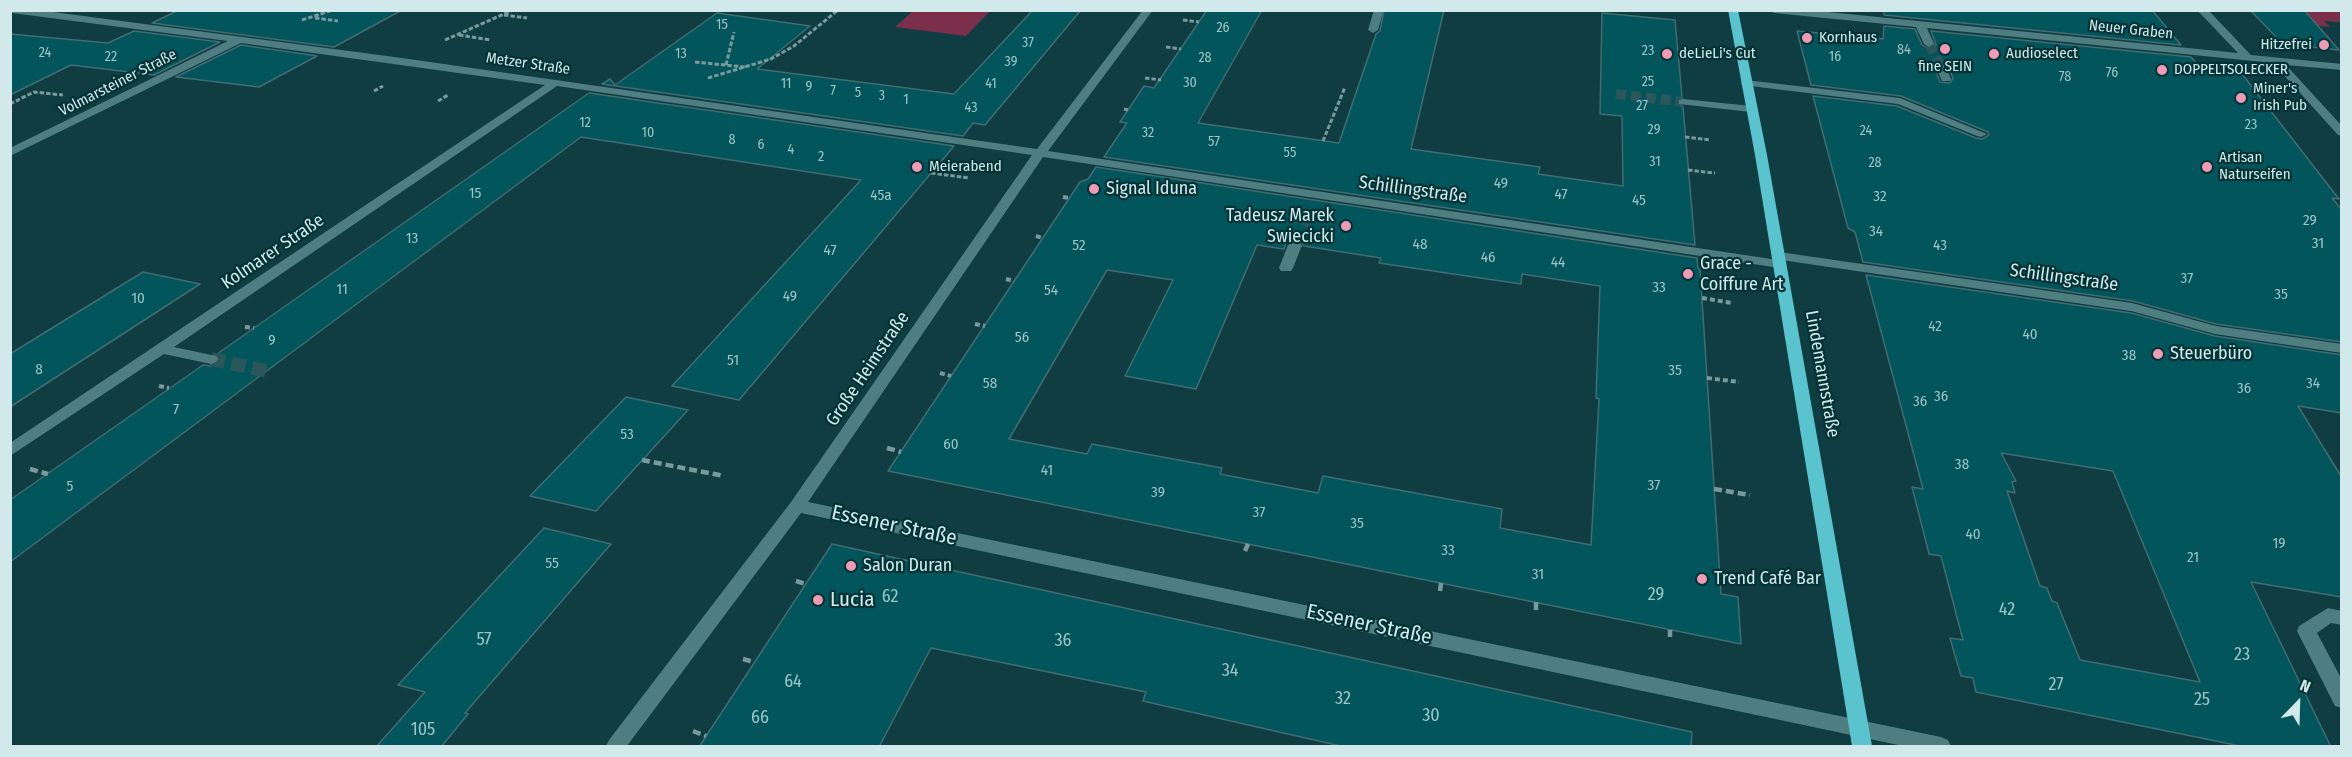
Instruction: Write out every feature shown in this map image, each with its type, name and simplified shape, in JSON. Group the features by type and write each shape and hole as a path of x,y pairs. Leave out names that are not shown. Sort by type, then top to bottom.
{"main road":[{"name":"Lindemannstraße","path":"1732,10 1779,260 1861,739"}],"street":[{"name":"Metzer Straße","path":"12,10 555,83 995,145 1040,154"},
{"name":"Große Heimstraße","path":"616,747 797,506 1040,154 1148,10"},
{"name":"Neuer Graben","path":"1774,10 2342,67"},
{"path":"2202,10 2247,57"},
{"path":"1373,30 1378,12"},
{"path":"1920,25 1929,44"},
{"name":"Volmarsteiner Straße","path":"10,153 239,39"},
{"path":"2277,61 2342,133"},
{"path":"1940,65 1946,80"},
{"name":"Kolmarer Straße","path":"10,451 555,83"},
{"path":"1746,83 1900,101 1982,134"},
{"path":"1683,102 1751,109"},
{"name":"Schillingstraße","path":"1040,154 1313,195 2132,307 2215,330 2342,349"},
{"path":"1308,209 1313,195"},
{"path":"1286,268 1295,245"},
{"path":"162,349 211,359"},
{"name":"Essener Straße","path":"797,506 1412,634 1861,739 1941,747"},
{"path":"2342,618 2328,615 2306,631 2342,700"}],"path":[{"path":"307,18 333,10"},
{"path":"439,42 513,10"},
{"path":"705,78 771,59 794,46 838,10"},
{"path":"504,15 527,18"},
{"path":"312,17 338,21"},
{"path":"1183,20 1199,22"},
{"path":"726,65 734,32"},
{"path":"458,35 490,39"},
{"path":"1166,47 1181,49"},
{"path":"1679,57 1698,59"},
{"path":"695,62 748,67"},
{"path":"1145,78 1161,80"},
{"path":"1323,141 1345,87"},
{"path":"10,104 34,92 70,96"},
{"path":"1685,137 1710,140"},
{"path":"1688,170 1715,173"},
{"path":"931,173 969,178"},
{"path":"1063,197 1070,198"},
{"path":"1036,236 1043,238"},
{"path":"1006,279 1014,281"},
{"path":"1702,298 1732,303"},
{"path":"975,324 985,326"},
{"path":"940,373 951,376"},
{"path":"1707,378 1739,382"},
{"path":"887,448 901,452"},
{"path":"642,460 724,476"},
{"path":"1714,489 1750,495"},
{"path":"1245,551 1248,544"},
{"path":"796,581 806,584"},
{"path":"1440,591 1441,583"},
{"path":"1536,602 1536,610"},
{"path":"1670,630 1670,637"},
{"path":"743,659 754,662"},
{"path":"693,731 706,736"}],"shaded area":[{"path":"913,11 990,11 966,36 895,27"},
{"path":"2304,11 2341,11 2341,22 2324,21 2330,27 2295,23 2307,14"}],"building":[{"path":"179,10 402,10 334,47 152,23"},
{"path":"1033,10 1081,10 985,125 973,123 963,136 602,84 610,79 615,85 717,13 810,26 757,69 954,94"},
{"path":"1207,10 1262,10 1198,123 1339,143 1376,34 1380,31 1384,10 1444,10 1411,149 1540,167 1538,174 1623,186 1622,116 1600,114 1602,13 1675,20 1682,97 1677,99 1677,104 1683,107 1695,245 1104,157 1127,123 1120,122 1144,86 1154,88"},
{"path":"1884,10 2152,10 2181,45 1884,15"},
{"path":"2250,10 2304,10 2339,50 2283,44"},
{"path":"1884,26 1915,29 1922,45 1928,49 1936,45 1931,31 2191,57 2203,71 2242,74 2339,199 2332,198 2342,210 2342,342 2216,324 2133,301 1863,262 1855,232 1848,228 1813,96 1897,106 1976,138 1982,139 1989,135 1988,132 1901,96 1811,85 1797,31 1883,39","holes":["1939,60 1947,64 1953,78 1950,83 1940,82 1933,64"]},
{"path":"134,31 220,42 154,75 71,65 10,95 10,34 108,43"},
{"path":"241,45 317,56 259,87 176,77"},
{"path":"589,93 954,146 739,400 672,386 861,180 581,137 10,562 10,500 203,365 217,364 220,360 217,354"},
{"path":"1096,167 1697,258 1700,269 1721,594 1738,597 1741,644 888,471 1080,182 1088,179","holes":["1296,239 1304,246 1381,258 1379,263 1521,284 1522,274 1600,286 1596,398 1599,399 1591,545 1500,528 1502,509 1323,476 1318,493 1220,474 1222,468 1092,444 1087,454 1009,439 1107,270 1173,280 1125,376 1196,389 1257,245 1284,249 1286,243"]},
{"path":"143,272 200,284 10,407 10,354"},
{"path":"1866,275 2131,313 2215,336 2342,355 2342,413 2298,406 2342,478 2342,597 2251,582 2331,747 2245,747 1976,692 1973,678 1961,676 1950,638 1963,640 1941,556 1929,554 1912,487 1923,489","holes":["2001,453 2113,471 2200,682 2080,660 2057,603 2052,601 2047,588 2040,586 2007,491 2015,493 2012,482 2016,481"]},
{"path":"626,397 688,410 596,511 530,496"},
{"path":"544,528 611,544 465,713 468,714 441,747 376,747 425,692 398,685"},
{"path":"832,544 1692,732 1691,747 1345,747 1143,701 1146,692 931,648 879,747 699,747"}],"tunnel":[{"path":"1929,44 1940,65"},
{"path":"1616,94 1683,102"},
{"path":"1295,245 1308,209"},
{"path":"211,359 267,371"}],"place":[{"name":"Kornhaus","path":"1807,38"},
{"name":"Hitzefrei","path":"2324,45"},
{"name":"fine SEIN","path":"1945,49"},
{"name":"deLieLi's Cut","path":"1667,54"},
{"name":"Audioselect","path":"1994,54"},
{"name":"DOPPELTSOLECKER","path":"2162,70"},
{"name":"Miner's Irish Pub","path":"2241,98"},
{"name":"Meierabend","path":"917,167"},
{"name":"Artisan Naturseifen","path":"2207,167"},
{"name":"Signal Iduna","path":"1094,189"},
{"name":"Tadeusz Marek Swiecicki","path":"1346,226"},
{"name":"Grace - Coiffure Art","path":"1688,274"},
{"name":"Steuerbüro","path":"2158,354"},
{"name":"Salon Duran","path":"851,566"},
{"name":"Trend Café Bar","path":"1702,579"},
{"name":"Lucia","path":"818,600"}]}
